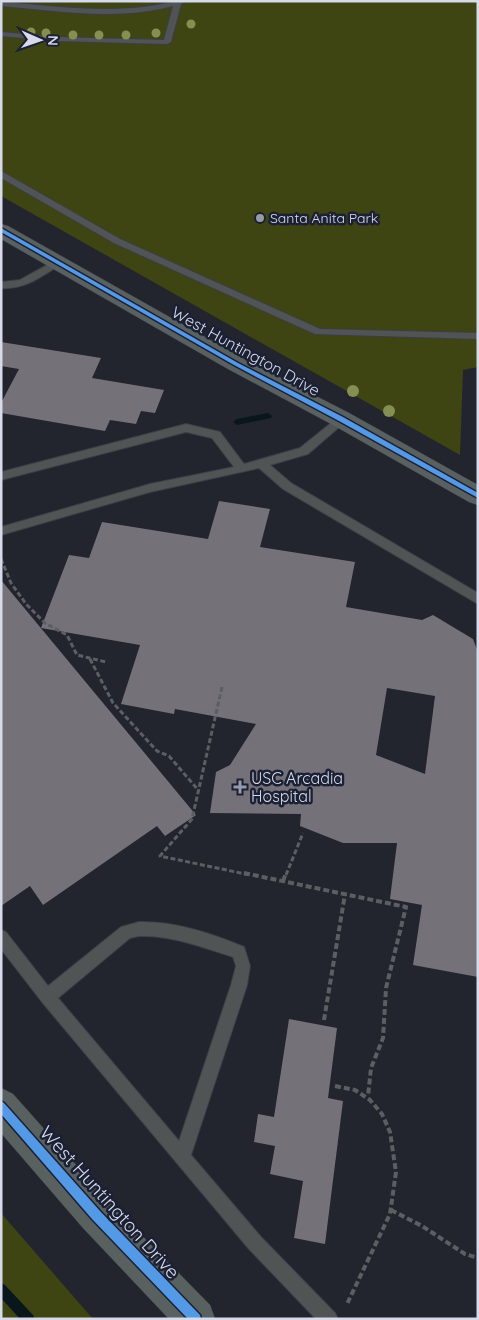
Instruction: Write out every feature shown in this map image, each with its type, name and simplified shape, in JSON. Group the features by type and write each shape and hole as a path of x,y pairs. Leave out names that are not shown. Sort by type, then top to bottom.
{"main road":[{"name":"West Huntington Drive","path":"1,230 236,364 341,419 478,496"},
{"name":"West Huntington Drive","path":"1,1106 96,1215 196,1319"}],"lane":[{"path":"1,4 106,11 137,9 181,2 167,42 57,39 1,34"},
{"path":"1,174 116,241 319,332 478,336"},
{"path":"1,285 10,286 27,281 58,262"},
{"path":"1,531 150,488 242,469 304,451 341,419"},
{"path":"1,476 186,428 216,434 242,469"},
{"path":"262,464 287,486 478,599"},
{"path":"47,997 126,932 137,928 161,929 239,952 243,966 239,985 182,1157"},
{"path":"1,937 47,997 254,1244 329,1319"}],"path":[{"path":"1,559 6,577 41,622 52,630 67,635 77,655 106,662"},
{"path":"90,659 113,703 157,751 169,756 199,791"},
{"path":"222,687 192,819 160,856 406,907 386,988 383,1038 371,1068 368,1096"},
{"path":"283,881 303,833"},
{"path":"324,1020 345,894"},
{"path":"335,1086 348,1087 368,1096 386,1117 394,1144 395,1177 391,1210 344,1312"},
{"path":"391,1210 422,1226 465,1254 478,1258"}],"green space":[{"name":"Santa Anita Park","path":"1,1 478,1 478,367 463,370 460,455 1,196"},
{"path":"1,1213 93,1319 1,1319"}],"building":[{"path":"1,342 101,358 92,378 164,390 155,413 141,411 136,424 110,420 105,431 1,413 1,403 19,369 1,366"},
{"path":"219,501 270,509 260,547 355,562 346,607 422,620 433,615 473,639 478,652 478,977 413,965 422,905 390,899 397,843 343,843 300,826 301,814 210,813 216,772 230,765 256,724 175,709 174,714 121,704 140,645 41,628 69,555 89,558 102,522 208,539","holes":["387,688 435,696 425,774 376,755"]},
{"path":"1,580 196,815 165,836 157,826 43,905 30,886 1,906"},
{"path":"289,1019 337,1028 328,1098 343,1101 325,1244 294,1238 303,1181 270,1174 275,1146 254,1142 258,1114 274,1117"}],"waterway":[{"path":"237,422 268,416"},
{"path":"1,1289 29,1319"}],"cycle path":[{"path":"1,230 236,364 341,419 478,496"},
{"path":"1,1106 96,1215 196,1319"}],"place":[{"name":"Santa Anita Park","path":"260,218"},
{"name":"USC Arcadia Hospital","path":"240,787"}]}
